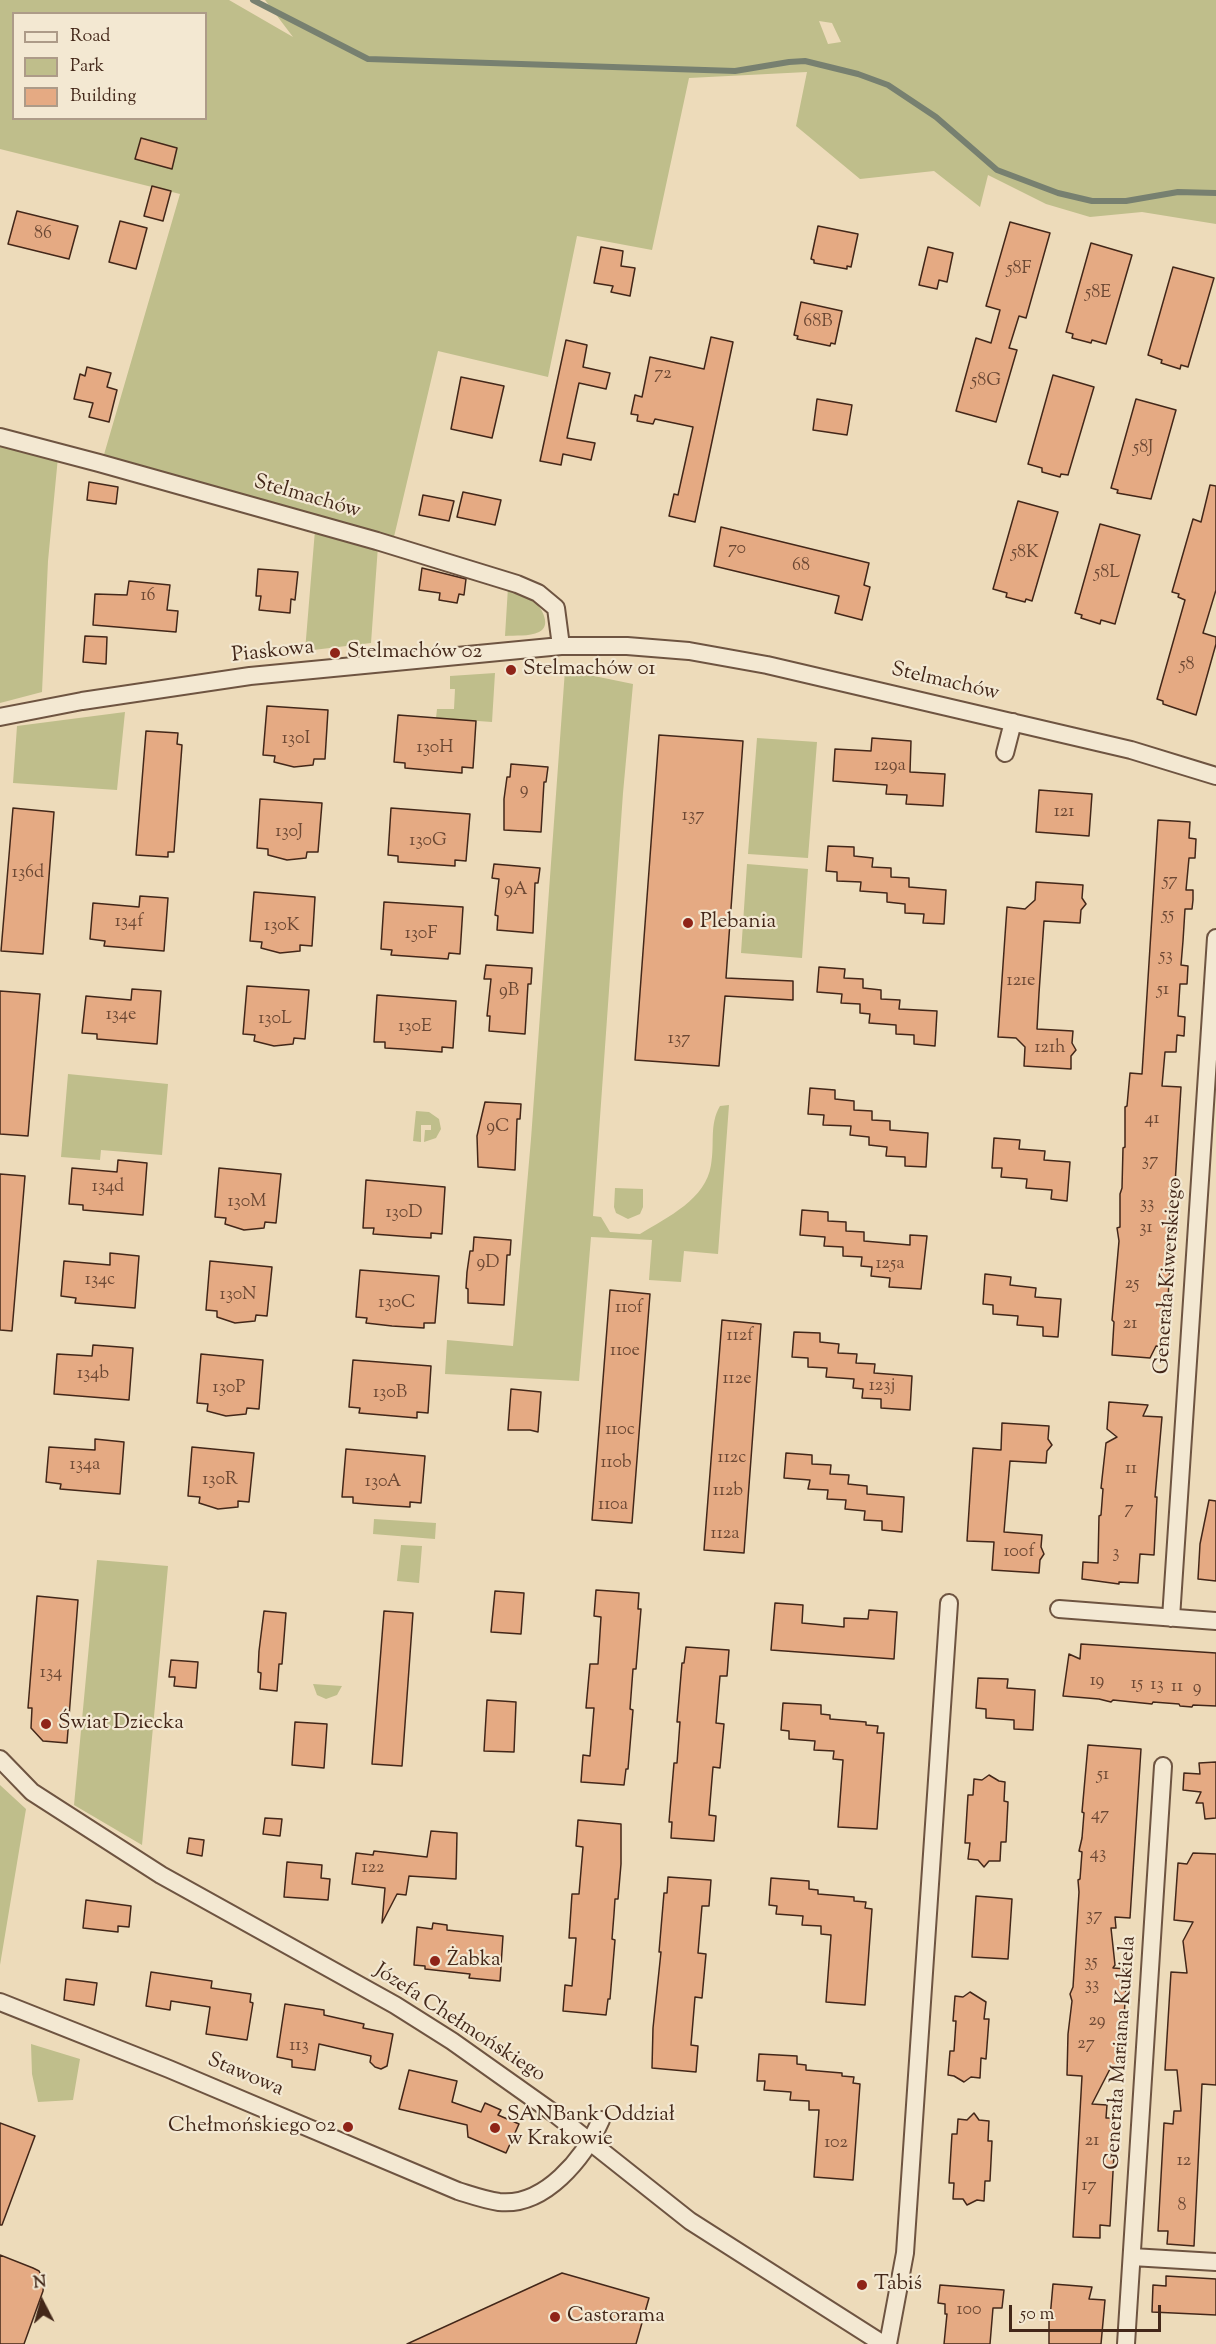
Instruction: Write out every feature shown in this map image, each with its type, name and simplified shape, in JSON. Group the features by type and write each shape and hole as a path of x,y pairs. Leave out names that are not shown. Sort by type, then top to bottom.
{"street":[{"name":"Stelmachów","path":"0,437 377,541 517,584 538,593 556,608 561,646"},
{"name":"Piaskowa","path":"0,717 82,701 250,676 561,646 661,648"},
{"name":"Stelmachów","path":"661,648 742,660 1013,722 1131,750 1216,776"},
{"path":"1005,753 1013,722"},
{"name":"Generała Kiwerskiego","path":"1171,1618 1210,1096 1216,938"},
{"path":"888,2344 905,2253 949,1603"},
{"path":"1059,1610 1216,1621"},
{"name":"Józefa Chełmońskiego","path":"0,1759 32,1792 161,1875 395,2005 452,2041 591,2142 690,2221 738,2254 883,2344"},
{"name":"Generała Mariana Kukiela","path":"1126,2344 1163,1766"},
{"name":"Stawowa","path":"0,2002 169,2069 458,2191 500,2202 522,2199 541,2192 564,2175 591,2142 601,2120"},
{"path":"1132,2257 1216,2262"}],"green space":[{"path":"0,0 229,0 293,37 265,0 1216,0 1216,224 1142,212 1090,217 1046,204 988,175 980,207 934,171 860,179 796,126 807,72 689,78 652,250 577,236 548,377 438,351 393,541 103,458 180,194 0,149","holes":["819,21 832,23 841,42 828,44"]},
{"path":"0,443 58,457 48,561 42,692 0,703"},
{"path":"315,530 378,546 371,643 305,651"},
{"path":"508,587 537,604 543,612 545,626 543,629 531,635 505,636"},
{"path":"565,670 633,684 593,1216 601,1217 610,1232 640,1234 684,1206 702,1188 708,1177 717,1113 720,1106 729,1105 718,1254 684,1251 681,1282 649,1280 652,1240 591,1237 579,1381 445,1374 447,1340 513,1346 531,1139"},
{"path":"495,673 492,722 436,718 437,709 454,709 455,689 450,689 450,676"},
{"path":"125,712 117,790 13,783 17,726"},
{"path":"757,738 817,742 808,858 748,854"},
{"path":"747,864 808,869 802,958 741,953"},
{"path":"68,1074 168,1084 162,1155 101,1150 100,1160 61,1157"},
{"path":"416,1111 429,1112 439,1119 441,1129 436,1138 424,1142 425,1130 431,1130 431,1125 421,1125 421,1142 413,1141"},
{"path":"615,1188 643,1189 643,1207 640,1214 628,1219 616,1213"},
{"path":"374,1519 436,1523 435,1539 373,1534"},
{"path":"401,1545 422,1546 419,1583 397,1581"},
{"path":"97,1560 168,1566 142,1845 74,1805"},
{"path":"313,1684 342,1686 337,1695 326,1699 317,1695"},
{"path":"0,1785 26,1809 0,1965"},
{"path":"31,2044 80,2059 73,2100 38,2102 32,2074"}],"building":[{"path":"141,138 177,148 172,169 135,159"},
{"path":"152,186 171,191 163,221 144,216"},
{"path":"17,211 78,226 69,259 8,244"},
{"path":"120,221 147,228 136,269 109,262"},
{"path":"1010,222 1050,233 1026,318 1019,316 1009,348 1017,350 996,422 956,411 976,338 991,343 1000,310 986,306"},
{"path":"818,226 858,234 851,267 847,266 847,269 814,263 811,259"},
{"path":"1091,243 1132,255 1106,344 1072,338 1073,334 1066,332"},
{"path":"601,247 623,251 621,266 635,268 630,296 611,292 613,286 594,283"},
{"path":"928,247 953,253 947,282 939,280 937,289 919,285"},
{"path":"1173,267 1214,278 1188,367 1181,365 1180,369 1161,363 1162,360 1148,355"},
{"path":"801,302 842,311 835,344 831,343 830,346 797,339 798,336 794,335"},
{"path":"711,337 733,342 695,522 669,516 674,494 678,495 693,427 655,419 653,424 637,421 638,415 631,414 635,395 642,397 650,357 704,369"},
{"path":"566,340 587,345 583,367 610,373 606,389 579,383 567,438 595,443 591,460 563,454 561,465 540,461"},
{"path":"87,367 111,373 107,387 117,390 109,422 89,417 93,403 74,399 80,374 85,376"},
{"path":"1053,375 1094,387 1068,475 1061,474 1060,477 1042,472 1042,468 1028,464"},
{"path":"461,377 504,386 492,438 451,429"},
{"path":"817,399 852,405 847,435 813,430"},
{"path":"1136,399 1176,410 1151,499 1117,493 1118,490 1111,488"},
{"path":"89,482 118,487 116,504 87,500"},
{"path":"1210,485 1216,486 1216,590 1203,633 1216,637 1216,644 1196,715 1163,704 1163,701 1157,699 1185,600 1178,597 1179,594 1172,592 1193,519 1201,522"},
{"path":"463,492 501,500 495,525 457,517"},
{"path":"423,495 454,501 449,521 419,515"},
{"path":"1018,501 1058,512 1032,601 1026,599 1025,602 1006,597 1007,593 993,589"},
{"path":"1100,524 1140,535 1115,624 1101,620 1100,624 1081,618 1082,615 1075,613"},
{"path":"721,527 869,563 864,585 870,587 862,620 835,613 839,596 714,566"},
{"path":"422,568 466,579 464,595 459,594 457,603 439,600 440,593 419,590"},
{"path":"258,569 298,572 295,600 291,599 290,613 259,610 261,596 256,596"},
{"path":"129,581 170,585 167,610 178,611 176,632 93,625 95,594 127,595"},
{"path":"85,636 107,637 106,664 83,662"},
{"path":"267,706 328,710 325,759 314,759 313,765 294,767 274,762 275,756 263,755"},
{"path":"398,715 476,721 473,768 462,767 462,773 405,768 405,763 394,762"},
{"path":"146,731 178,733 177,744 182,745 174,852 168,852 168,857 136,855"},
{"path":"659,735 743,741 726,978 793,981 793,1000 725,996 719,1066 635,1060"},
{"path":"872,738 911,741 910,772 945,774 943,806 906,804 907,795 886,794 887,785 833,781 835,749 871,751"},
{"path":"511,764 548,767 546,782 544,782 541,832 504,830 504,799"},
{"path":"1039,790 1092,794 1089,836 1036,832"},
{"path":"260,799 322,803 318,852 307,852 306,858 287,860 268,855 268,849 257,848"},
{"path":"13,808 54,812 43,954 1,951"},
{"path":"391,808 470,814 466,861 455,860 455,866 398,862 398,856 388,855"},
{"path":"1158,820 1190,822 1189,838 1196,839 1195,858 1189,858 1186,890 1193,890 1193,900 1192,909 1185,909 1181,965 1188,966 1187,984 1180,984 1178,1016 1185,1017 1184,1036 1177,1035 1176,1052 1165,1052 1162,1086 1181,1087 1165,1347 1156,1346 1150,1358 1112,1355 1114,1322 1112,1320 1119,1241 1117,1228 1120,1227 1123,1148 1125,1147 1125,1107 1127,1106 1130,1073 1142,1074"},
{"path":"828,846 854,847 854,856 873,858 872,867 891,868 891,877 909,878 909,887 946,890 944,924 923,923 924,914 905,913 905,904 887,902 887,893 860,891 861,882 837,881 837,872 826,871"},
{"path":"494,864 540,868 538,883 535,883 533,933 497,930 498,916 495,915 499,879 492,878"},
{"path":"1036,882 1083,885 1082,898 1086,904 1081,910 1080,923 1044,921 1039,993 1037,1029 1073,1031 1072,1043 1076,1050 1071,1056 1071,1069 1024,1066 1025,1047 1016,1038 998,1037 1007,907 1025,909 1035,900"},
{"path":"254,892 315,897 312,946 300,945 300,951 280,953 261,948 262,942 250,941"},
{"path":"140,896 168,898 164,951 104,946 105,941 90,939 93,903 139,907"},
{"path":"384,902 463,907 460,954 449,953 448,959 391,955 392,950 381,949"},
{"path":"486,965 532,968 531,984 528,984 525,1034 489,1031 490,1016 487,1016 491,979 484,979"},
{"path":"819,967 845,969 844,978 863,979 863,988 881,990 881,999 900,1000 899,1009 937,1011 935,1046 914,1044 914,1035 896,1034 896,1025 869,1023 870,1014 860,1013 860,1004 841,1003 842,994 817,992"},
{"path":"247,986 309,990 305,1039 294,1038 293,1044 274,1046 254,1041 255,1035 243,1034"},
{"path":"132,989 161,991 157,1044 97,1039 97,1034 82,1033 86,996 131,1000"},
{"path":"0,991 40,994 28,1136 0,1134"},
{"path":"377,995 456,1001 453,1048 442,1047 442,1052 385,1048 385,1042 374,1042"},
{"path":"810,1088 835,1090 835,1099 854,1101 854,1110 872,1111 872,1120 890,1121 890,1130 928,1133 926,1167 905,1166 905,1157 886,1156 887,1147 869,1145 869,1137 850,1135 851,1126 823,1125 824,1115 808,1114"},
{"path":"485,1102 521,1104 520,1119 517,1119 515,1170 478,1167 477,1136"},
{"path":"994,1138 1020,1140 1019,1149 1045,1151 1044,1160 1070,1162 1067,1201 1051,1199 1052,1190 1026,1188 1027,1179 1001,1177 1002,1168 992,1168"},
{"path":"118,1160 147,1163 143,1215 83,1210 83,1205 69,1204 72,1168 117,1172"},
{"path":"219,1168 281,1174 276,1223 265,1222 264,1228 244,1230 225,1224 226,1218 215,1217"},
{"path":"0,1174 25,1176 12,1331 0,1330"},
{"path":"366,1180 445,1187 442,1234 431,1233 431,1238 373,1234 374,1228 363,1228"},
{"path":"802,1210 828,1212 828,1221 846,1222 846,1231 864,1232 864,1241 910,1245 910,1235 927,1236 921,1289 889,1287 890,1278 871,1276 872,1267 861,1266 862,1257 843,1256 843,1247 824,1246 825,1237 800,1235"},
{"path":"474,1237 511,1240 510,1255 507,1255 504,1305 468,1303 467,1272"},
{"path":"110,1253 139,1256 135,1308 75,1303 76,1298 61,1296 64,1261 110,1265"},
{"path":"210,1261 272,1267 267,1316 256,1315 255,1321 235,1323 217,1317 217,1311 206,1310"},
{"path":"360,1270 439,1276 435,1323 424,1323 424,1328 392,1326 366,1323 367,1318 356,1317"},
{"path":"985,1274 1011,1277 1010,1285 1036,1288 1035,1297 1061,1299 1058,1337 1043,1336 1043,1327 1017,1325 1018,1316 993,1314 993,1305 983,1304"},
{"path":"610,1290 650,1294 632,1523 592,1520"},
{"path":"722,1320 761,1324 744,1553 704,1550"},
{"path":"794,1332 820,1333 820,1342 839,1344 838,1353 857,1354 856,1363 875,1364 874,1373 912,1376 910,1410 881,1408 881,1399 862,1398 863,1389 853,1388 854,1379 826,1377 827,1368 808,1367 808,1358 792,1357"},
{"path":"93,1345 133,1348 129,1400 54,1394 57,1354 92,1356"},
{"path":"201,1354 263,1360 259,1409 247,1408 246,1414 226,1416 207,1411 208,1404 197,1403"},
{"path":"353,1360 431,1366 428,1413 417,1412 417,1418 359,1413 360,1408 349,1407"},
{"path":"511,1389 541,1392 538,1432 508,1430"},
{"path":"1109,1402 1148,1405 1143,1416 1162,1417 1155,1497 1157,1497 1154,1555 1140,1554 1138,1583 1119,1582 1119,1584 1082,1579 1083,1562 1098,1563 1099,1516 1101,1515 1103,1489 1101,1488 1106,1443 1117,1437 1107,1429"},
{"path":"1002,1423 1049,1426 1048,1439 1052,1445 1047,1451 1046,1463 1010,1461 1004,1532 1042,1535 1041,1547 1044,1554 1040,1560 1039,1573 992,1570 994,1542 967,1541 973,1448 1001,1450"},
{"path":"95,1439 124,1442 120,1494 60,1489 61,1484 46,1482 49,1447 95,1450"},
{"path":"192,1447 254,1453 249,1502 238,1501 238,1507 218,1509 199,1503 200,1497 188,1496"},
{"path":"346,1449 425,1456 421,1503 410,1502 410,1507 378,1505 353,1503 353,1497 342,1497"},
{"path":"786,1453 812,1455 812,1464 831,1465 830,1474 849,1475 848,1484 867,1486 867,1494 904,1497 902,1532 882,1530 882,1521 864,1520 865,1511 845,1509 846,1500 827,1499 828,1490 808,1489 810,1480 784,1478"},
{"path":"1209,1500 1216,1501 1216,1581 1198,1579 1200,1544"},
{"path":"596,1590 639,1593 638,1609 641,1609 636,1669 633,1669 630,1709 633,1710 628,1769 626,1769 624,1785 581,1782 583,1755 590,1756 594,1708 586,1708 590,1664 598,1664 601,1617 594,1616"},
{"path":"495,1591 524,1593 521,1634 491,1632"},
{"path":"37,1596 78,1600 67,1743 43,1741 31,1728 32,1708 28,1708"},
{"path":"775,1603 803,1605 802,1623 844,1627 844,1618 868,1619 869,1610 897,1612 894,1659 771,1650"},
{"path":"264,1611 286,1613 282,1664 279,1664 277,1691 260,1689 259,1651"},
{"path":"384,1611 413,1613 402,1766 372,1764"},
{"path":"1081,1644 1216,1653 1216,1706 1193,1705 1192,1707 1179,1704 1113,1700 1111,1702 1063,1696 1069,1654 1080,1659"},
{"path":"686,1647 729,1650 727,1676 720,1676 716,1723 724,1724 720,1768 713,1767 709,1815 716,1816 714,1841 671,1838 672,1822 669,1822 674,1763 677,1763 680,1722 677,1722 682,1663 684,1663"},
{"path":"171,1660 198,1662 196,1688 174,1686 175,1677 169,1677"},
{"path":"978,1678 1008,1679 1007,1688 1035,1690 1033,1730 1014,1729 1014,1720 986,1718 986,1709 976,1708"},
{"path":"487,1700 516,1702 514,1752 484,1751"},
{"path":"783,1703 821,1705 821,1714 830,1715 830,1719 866,1722 866,1725 878,1726 877,1733 884,1733 877,1829 838,1827 843,1760 833,1759 834,1751 814,1750 815,1741 789,1739 789,1731 781,1730"},
{"path":"295,1722 327,1724 324,1768 292,1765"},
{"path":"1088,1745 1141,1749 1130,1918 1115,1917 1116,1928 1111,1928 1115,1965 1113,1968 1127,1969 1121,2067 1111,2067 1092,2104 1107,2105 1106,2118 1116,2118 1110,2226 1100,2225 1100,2238 1073,2237 1082,2076 1067,2075 1072,2001 1070,1994 1073,1987 1078,1880 1080,1879 1082,1852 1079,1851 1082,1838"},
{"path":"1216,1762 1216,1818 1205,1819 1203,1803 1196,1803 1201,1792 1183,1790 1184,1773 1200,1774 1199,1763"},
{"path":"989,1775 1005,1782 1004,1801 1008,1802 1006,1842 1001,1842 1000,1861 989,1861 984,1867 978,1860 968,1859 970,1843 965,1843 968,1795 973,1795 974,1779 982,1780"},
{"path":"265,1818 282,1819 280,1836 263,1834"},
{"path":"578,1820 621,1824 621,1864 618,1899 615,1899 612,1939 615,1940 610,1999 608,1999 606,2015 563,2011 565,1985 572,1986 576,1938 569,1938 572,1894 579,1894 583,1847 576,1846"},
{"path":"431,1831 457,1833 456,1879 409,1876 406,1895 397,1894 382,1923 385,1888 352,1884 356,1853 373,1855 374,1851 427,1857"},
{"path":"189,1838 204,1840 202,1856 187,1853"},
{"path":"1193,1853 1216,1854 1216,2085 1202,2084 1194,2246 1167,2244 1168,2231 1158,2231 1164,2123 1173,2124 1174,2111 1181,2111 1177,2070 1165,2070 1171,1972 1187,1973 1183,1941 1193,1922 1174,1920 1178,1863 1187,1864"},
{"path":"287,1862 322,1865 321,1878 330,1879 328,1900 284,1897"},
{"path":"668,1877 711,1880 709,1906 702,1906 698,1953 706,1954 702,1998 695,1997 691,2045 698,2046 696,2072 652,2068 653,2028 661,1952 659,1952 664,1893 667,1893"},
{"path":"771,1878 809,1881 809,1889 818,1890 818,1894 854,1897 854,1901 866,1902 865,1908 872,1909 865,2005 826,2002 831,1935 821,1934 821,1926 802,1925 803,1916 776,1914 777,1906 769,1905"},
{"path":"976,1896 1012,1899 1008,1959 972,1957"},
{"path":"86,1900 131,1906 129,1927 118,1926 118,1932 83,1928"},
{"path":"433,1923 447,1925 447,1930 503,1936 500,1981 469,1978 470,1974 425,1969 425,1966 414,1965 417,1927 432,1929"},
{"path":"151,1972 212,1981 211,1988 251,1994 250,2002 253,2003 247,2040 206,2034 210,2007 171,2001 170,2010 146,2006"},
{"path":"66,1979 97,1983 94,2005 64,2000"},
{"path":"970,1992 986,2002 984,2019 989,2019 986,2059 981,2058 980,2078 971,2077 964,2082 948,2075 950,2051 954,2051 955,1996 963,1997"},
{"path":"285,2004 324,2010 324,2015 364,2024 363,2028 393,2034 387,2066 381,2069 370,2062 371,2056 319,2044 315,2070 292,2067 292,2060 277,2057"},
{"path":"759,2054 797,2056 797,2064 806,2065 806,2070 842,2073 842,2076 854,2077 853,2083 860,2084 853,2180 814,2177 819,2110 809,2110 809,2101 790,2100 791,2092 764,2090 765,2081 757,2081"},
{"path":"409,2070 457,2081 452,2102 481,2112 485,2103 501,2110 498,2115 519,2124 506,2153 468,2137 467,2125 399,2109"},
{"path":"974,2113 979,2120 989,2121 988,2141 992,2141 990,2181 985,2181 984,2201 977,2200 967,2205 963,2199 953,2199 954,2183 949,2183 952,2134 957,2134 958,2119 967,2120"},
{"path":"0,2123 35,2136 2,2225 0,2225"},
{"path":"0,2255 39,2271 44,2281 43,2291 24,2344 0,2344"},
{"name":"Castorama","path":"562,2273 649,2298 636,2344 407,2344"},
{"path":"1166,2276 1216,2279 1216,2315 1152,2312 1153,2285 1166,2286"},
{"path":"1053,2284 1092,2287 1089,2299 1105,2300 1101,2344 1049,2344"},
{"path":"940,2285 1004,2290 1002,2308 993,2308 990,2344 944,2344 947,2314 945,2314 945,2304 938,2303"}],"waterway":[{"path":"253,0 368,59 735,71 805,61 858,74 888,85 936,117 997,170 1058,193 1092,201 1126,201 1178,192 1216,193"}],"place":[{"name":"Stelmachów 02","path":"335,653"},
{"name":"Stelmachów 01","path":"511,670"},
{"name":"Plebania","path":"688,923"},
{"name":"Świat Dziecka","path":"46,1724"},
{"name":"Żabka","path":"435,1961"},
{"name":"Chełmońskiego 02","path":"348,2127"},
{"name":"SANBank Oddział w Krakowie","path":"495,2128"},
{"name":"Tabiś","path":"862,2285"},
{"name":"Castorama","path":"555,2317"}]}
